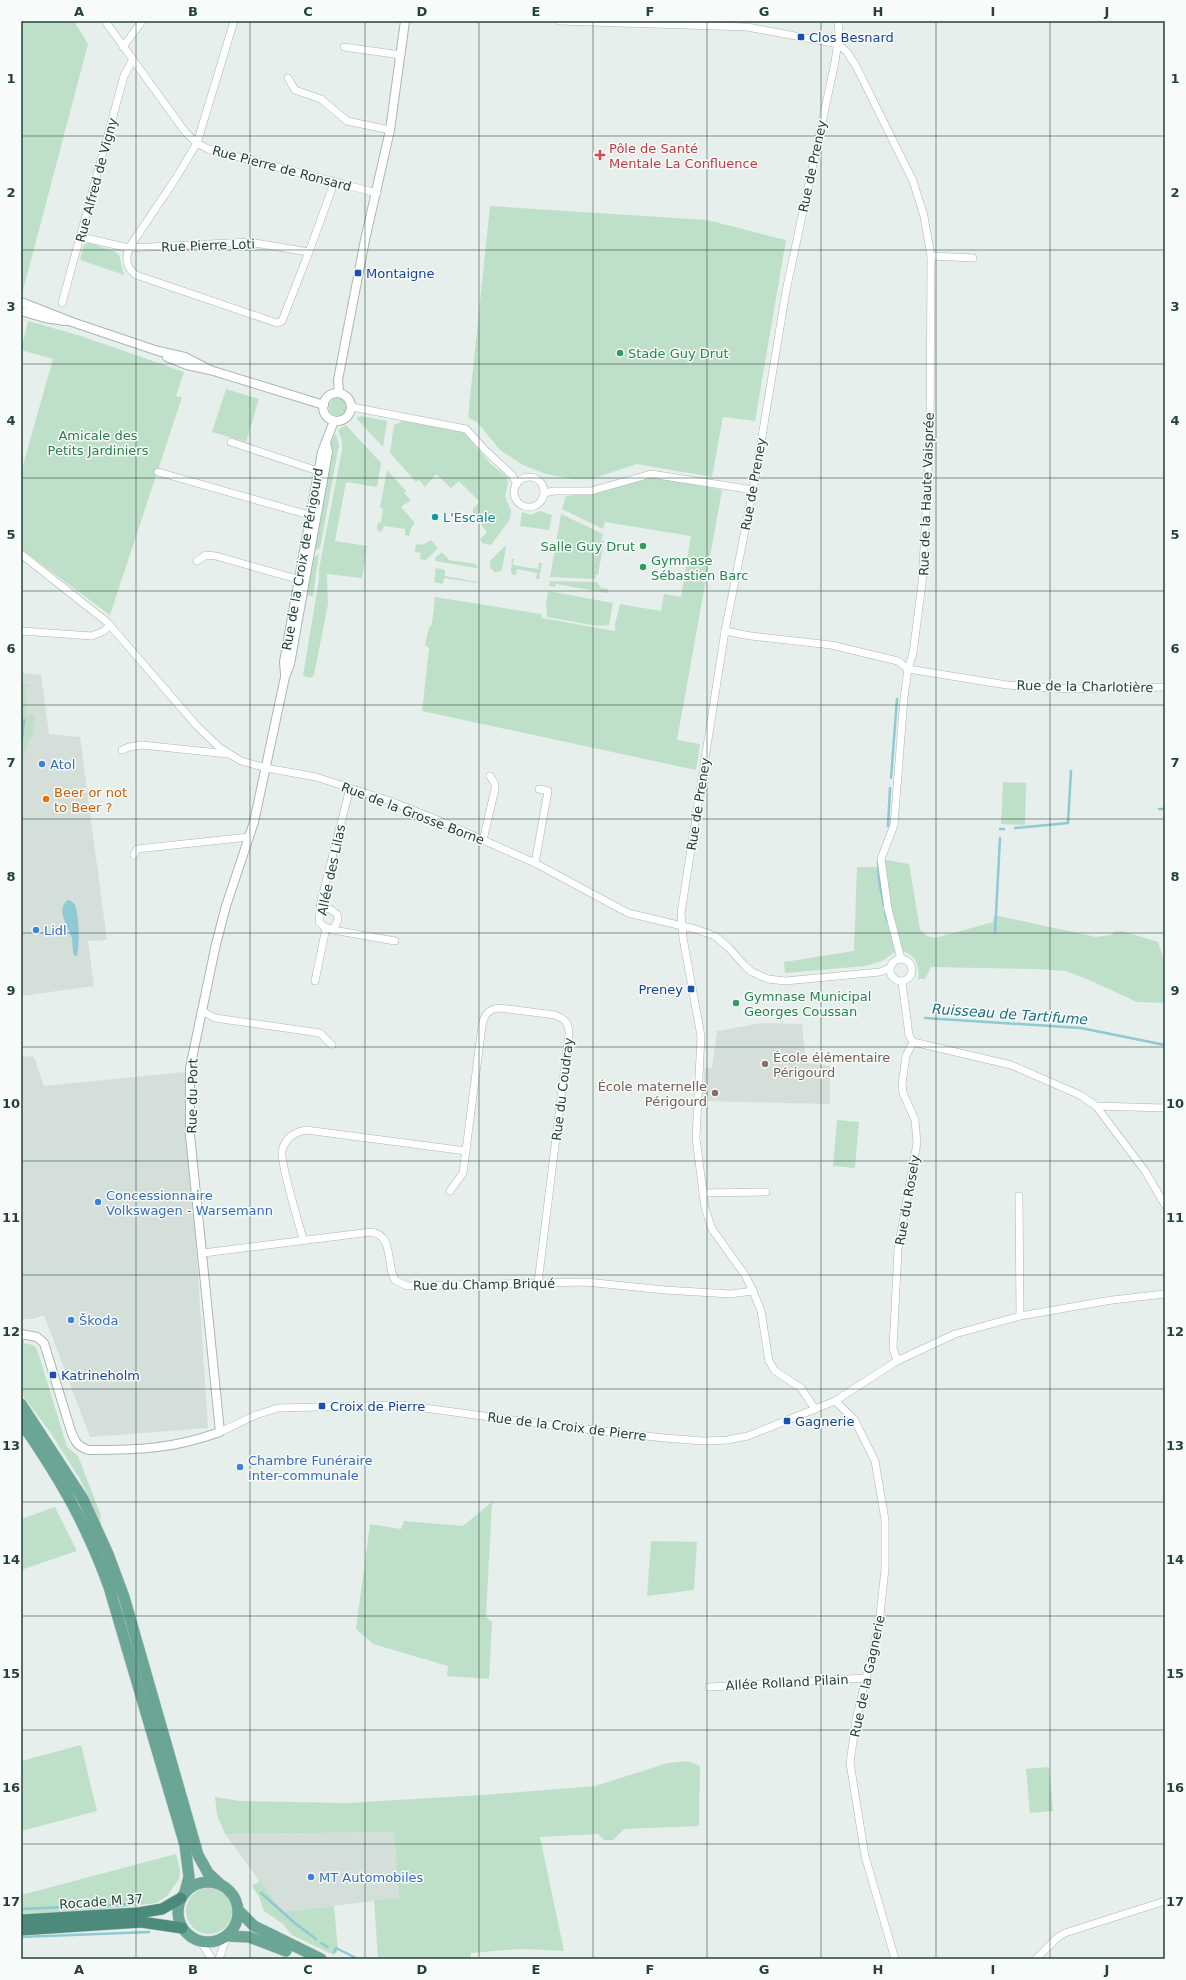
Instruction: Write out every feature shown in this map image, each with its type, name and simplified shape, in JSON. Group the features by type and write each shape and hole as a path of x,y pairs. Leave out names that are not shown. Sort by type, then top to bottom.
{"highway":[{"name":"Rocade M 37","path":"21,1920 138,1913 168,1907 183,1895"},
{"name":"Rocade M 37","path":"21,1930 141,1922 182,1928"}],"main road":[{"path":"21,1404 83,1499 108,1554 124,1597 198,1855 208,1873 230,1890 235,1896 239,1911 236,1925 227,1936"},
{"path":"21,1422 66,1489 97,1552 110,1587 185,1845 189,1877 178,1913 182,1928 194,1938 210,1942 227,1936 249,1937 267,1942 303,1959"},
{"path":"183,1895 197,1883 212,1881 219,1883"},
{"path":"239,1911 254,1926 321,1959"}],"street":[{"name":"Rue Pierre de Ronsard","path":"105,21 186,133 197,143 208,149 377,193"},
{"path":"123,47 142,21"},
{"path":"234,21 197,143 176,178 129,248 126,258 129,269 136,275 277,323 282,321 334,183"},
{"path":"339,393 338,380 364,240 377,193 390,130 405,21"},
{"path":"559,21 633,22 747,28 838,44"},
{"name":"Rue de Preney","path":"815,1409 801,1388 775,1371 769,1361 760,1311 753,1291 745,1275 712,1229 705,1208 696,1138 701,1036 681,926 681,914 725,632 754,490 787,284 838,44 838,21"},
{"name":"Rue de la Haute Vaisprée","path":"838,44 847,52 856,66 913,181 924,216 931,256 930,438 926,529 919,615 913,653 908,669 894,825 881,859 883,882 888,909 901,959"},
{"path":"344,47 401,55"},
{"name":"Rue Alfred de Vigny","path":"62,303 124,76 132,59"},
{"path":"288,78 295,90 321,99 347,121 390,130"},
{"name":"Rue Pierre Loti","path":"81,237 129,248 249,242 309,252"},
{"path":"931,256 973,258"},
{"path":"21,302 72,322 158,351 185,358 210,370 324,404"},
{"path":"21,311 45,318 72,322"},
{"path":"339,393 348,398 352,407 347,418 334,421 325,414 324,404 330,395 339,393"},
{"path":"352,407 466,429 490,455 512,475 517,484"},
{"name":"Rue de la Croix de Périgourd","path":"301,581 309,515 318,471 322,452 334,421"},
{"path":"231,442 318,471"},
{"name":"Rue de la Croix de Périgourd","path":"266,768 285,677 284,662 328,452 326,442"},
{"path":"158,472 309,515"},
{"path":"544,493 554,491 591,491 651,474 754,490"},
{"path":"524,478 534,478 541,484 544,493 541,501 532,507 522,506 518,503 514,494 517,484 524,478"},
{"name":"Rue de la Grosse Borne","path":"21,554 110,625 196,726 228,754 241,761 266,768 316,777 350,788 390,802 483,840 535,863 628,913 695,929 715,936 752,972 772,980 785,981 880,972 890,968"},
{"path":"197,561 206,555 216,556 301,581"},
{"path":"21,631 92,636 104,632 110,625"},
{"name":"Rue de la Charlotière","path":"725,632 830,645 898,661 908,669 1007,685 1068,689 1165,687"},
{"path":"122,750 129,747 142,745 228,754"},
{"name":"Rue du Port","path":"220,1432 190,1135 189,1096 192,1057 226,906 249,836 266,768"},
{"path":"483,840 495,789 495,784 490,776"},
{"name":"Allée des Lilas","path":"350,788 320,908 320,922 330,929 395,941"},
{"path":"535,863 548,791 539,789"},
{"path":"134,855 137,849 249,836"},
{"path":"315,981 330,929 338,920 337,914 330,909 320,908"},
{"path":"901,959 908,962 912,968 911,975 902,982 893,978 890,968 895,961 901,959"},
{"path":"902,982 909,1035 913,1042 1011,1065 1080,1095 1096,1106 1145,1171 1165,1205"},
{"name":"Rue du Coudray","path":"450,1191 463,1173 482,1026 485,1016 491,1010 500,1008 556,1015 564,1020 568,1025 569,1033 538,1283"},
{"path":"202,1011 215,1018 320,1034 332,1045"},
{"name":"Rue du Rosely","path":"897,1361 893,1348 898,1249 916,1143 915,1120 903,1093 902,1084 906,1056 913,1042"},
{"path":"1096,1106 1165,1108"},
{"path":"303,1239 282,1156 285,1142 297,1132 306,1130 466,1150"},
{"path":"703,1193 766,1192"},
{"path":"1018,1196 1020,1316"},
{"name":"Rue du Champ Briqué","path":"203,1252 365,1232 378,1234 387,1244 393,1276 398,1283 407,1286 586,1282 665,1290 730,1294 753,1291"},
{"name":"Rue de la Croix de Pierre","path":"22,1336 37,1337 44,1343 75,1442 81,1448 89,1450 147,1450 197,1440 278,1408 402,1405 557,1426 704,1441 727,1440 748,1436 835,1401 897,1361 955,1334 1020,1316 1112,1300 1165,1294"},
{"name":"Rue de la Gagnerie","path":"835,1401 854,1419 875,1461 885,1520 885,1569 879,1624 856,1720 850,1763 865,1856 895,1959"},
{"name":"Allée Rolland Pilain","path":"709,1687 866,1678"},
{"path":"1036,1959 1052,1942 1065,1933 1165,1901"},
{"path":"218,1959 227,1936"},
{"path":"194,1938 202,1945 212,1959"}],"shaded area":[{"path":"21,673 41,675 49,734 80,737 107,940 88,941 94,986 21,996"},
{"name":"École élémentaire Périgourd","path":"762,1023 802,1024 806,1063 830,1066 830,1104 702,1101 705,1068 712,1068 717,1031"},
{"path":"21,1056 34,1057 44,1086 185,1072 208,1428 90,1437 44,1315 33,1319 21,1319"},
{"path":"394,1832 399,1898 282,1912 225,1834"}],"green space":[{"path":"21,21 74,21 88,44 21,298"},
{"name":"Stade Guy Drut","path":"490,206 707,220 786,240 755,421 723,417 712,477 637,464 591,479 573,479 546,474 523,465 500,450 478,423 468,417"},
{"path":"89,243 114,251 119,255 124,275 80,260 84,244"},
{"name":"Amicale des Petits Jardiniers","path":"28,321 81,336 184,372 176,396 182,397 110,615 21,549 21,472 53,359 21,350"},
{"path":"226,389 259,399 246,442 212,432"},
{"path":"338,398 344,401 347,407 344,413 338,416 332,413 329,407 332,401"},
{"path":"361,416 387,421 383,447 356,418"},
{"path":"403,421 462,431 491,464 507,477 508,483 505,496 511,511 510,519 491,545 482,543 480,539 487,532 473,514 473,508 480,502 459,481 451,488 436,474 425,487 419,480 416,482 390,453 394,425"},
{"path":"346,425 381,463 377,487 346,482 335,541 367,546 362,578 327,574 328,604 314,675 310,678 303,676 319,579 319,569 342,450 342,441 338,430"},
{"path":"336,434 339,445 320,548 311,553 332,439"},
{"path":"387,470 406,491 404,493 411,500 401,507 415,523 411,528 409,536 405,535 405,529 384,526 381,532 377,530 378,523 381,522 383,509 380,508"},
{"path":"652,476 722,490 677,740 700,744 696,770 422,711 429,648 425,645 429,628 432,624 435,597 541,614 542,618 615,631 615,624 620,604 661,611 664,594 681,597 691,536 605,522 603,529 562,509 566,496 598,492"},
{"path":"540,511 552,515 549,530 520,526 522,512 531,515"},
{"path":"561,514 603,534 601,541 604,541 598,575 596,575 595,579 550,577"},
{"path":"431,540 438,548 426,560 420,559 421,553 415,552 416,544 422,545"},
{"path":"505,546 502,570 494,572 490,567 490,561"},
{"path":"442,552 449,560 476,564 478,567 476,568 435,561 435,558"},
{"path":"319,554 313,596 306,595 310,571 312,571 313,566 311,565 313,558"},
{"path":"512,559 514,559 513,565 538,569 539,563 542,563 539,579 536,579 537,573 517,569 516,575 513,575 511,572"},
{"path":"436,568 445,570 445,576 478,583 444,578 443,584 434,582"},
{"path":"550,581 597,582 601,588 608,589 607,593 556,584 555,587 549,586"},
{"path":"548,591 613,603 609,625 598,626 547,617 546,605"},
{"path":"21,683 31,686 24,687 28,715 35,714 33,732 24,755 25,757 21,758"},
{"path":"1003,782 1026,783 1025,825 1001,824"},
{"path":"881,859 909,864 920,929 927,936 935,938 993,922 994,915 1096,937 1112,935 1114,932 1122,931 1158,942 1164,960 1165,1003 1137,1002 1089,980 1065,971 931,967 925,979 918,979 919,974 915,960 908,953 898,950 882,961 865,966 785,973 784,962 854,951 857,867 878,867"},
{"path":"837,1120 859,1122 855,1168 833,1166"},
{"path":"24,1340 24,1343 33,1345 37,1349 67,1447 78,1456 100,1513 101,1524 80,1479 50,1432 21,1393 21,1341"},
{"path":"492,1502 486,1617 492,1622 489,1679 447,1676 448,1666 373,1644 356,1629 370,1524 401,1529 404,1521 463,1526"},
{"path":"55,1507 77,1551 21,1570 21,1519"},
{"path":"651,1541 697,1542 694,1590 647,1596"},
{"path":"81,1745 97,1811 21,1831 21,1761"},
{"path":"687,1761 700,1766 699,1826 624,1829 613,1840 604,1840 598,1834 540,1837 564,1951 520,1949 471,1953 471,1959 378,1959 374,1900 399,1898 394,1832 225,1834 217,1815 215,1797 240,1801 347,1803 482,1795 595,1786 668,1763"},
{"path":"1049,1767 1053,1811 1030,1813 1026,1769"},
{"path":"176,1854 180,1871 179,1879 167,1896 156,1903 117,1908 21,1915 21,1895"},
{"path":"260,1881 282,1912 334,1906 338,1951 334,1955 292,1935 283,1924 264,1911 259,1897 252,1886"},
{"path":"204,1888 214,1888 222,1892 228,1898 232,1906 232,1916 228,1924 222,1930 214,1934 204,1934 196,1930 190,1924 186,1916 186,1906 190,1898 196,1892"}],"water":[{"path":"68,900 75,905 77,916 79,938 77,956 74,955 71,935 64,919 62,909"}],"waterway":[{"path":"891,778 897,699"},
{"path":"21,747 24,720"},
{"path":"1015,828 1068,823 1071,771"},
{"path":"888,826 890,788"},
{"path":"1159,809 1165,809"},
{"path":"995,933 1000,838"},
{"path":"878,861 879,881 884,906"},
{"path":"885,912 887,921"},
{"name":"Ruisseau de Tartifume","path":"925,1018 1081,1028 1165,1045"},
{"path":"261,1893 296,1924 316,1939"},
{"path":"21,1909 131,1904"},
{"path":"21,1937 149,1932"},
{"path":"321,1943 328,1947"},
{"path":"334,1952 336,1948 358,1959"}],"place":[{"name":"Clos Besnard","path":"801,37"},
{"name":"Pôle de Santé Mentale La Confluence","path":"600,155"},
{"name":"Montaigne","path":"358,273"},
{"name":"Stade Guy Drut","path":"620,353"},
{"name":"L'Escale","path":"435,517"},
{"name":"Salle Guy Drut","path":"643,546"},
{"name":"Gymnase Sébastien Barc","path":"643,567"},
{"name":"Atol","path":"42,764"},
{"name":"Beer or not to Beer ?","path":"46,799"},
{"name":"Lidl","path":"36,930"},
{"name":"Preney","path":"691,989"},
{"name":"Gymnase Municipal Georges Coussan","path":"736,1003"},
{"name":"École élémentaire Périgourd","path":"765,1064"},
{"name":"École maternelle Périgourd","path":"715,1093"},
{"name":"Concessionnaire Volkswagen - Warsemann","path":"98,1202"},
{"name":"Škoda","path":"71,1320"},
{"name":"Katrineholm","path":"53,1375"},
{"name":"Croix de Pierre","path":"322,1406"},
{"name":"Gagnerie","path":"787,1421"},
{"name":"Chambre Funéraire Inter-communale","path":"240,1467"},
{"name":"MT Automobiles","path":"311,1877"}]}
